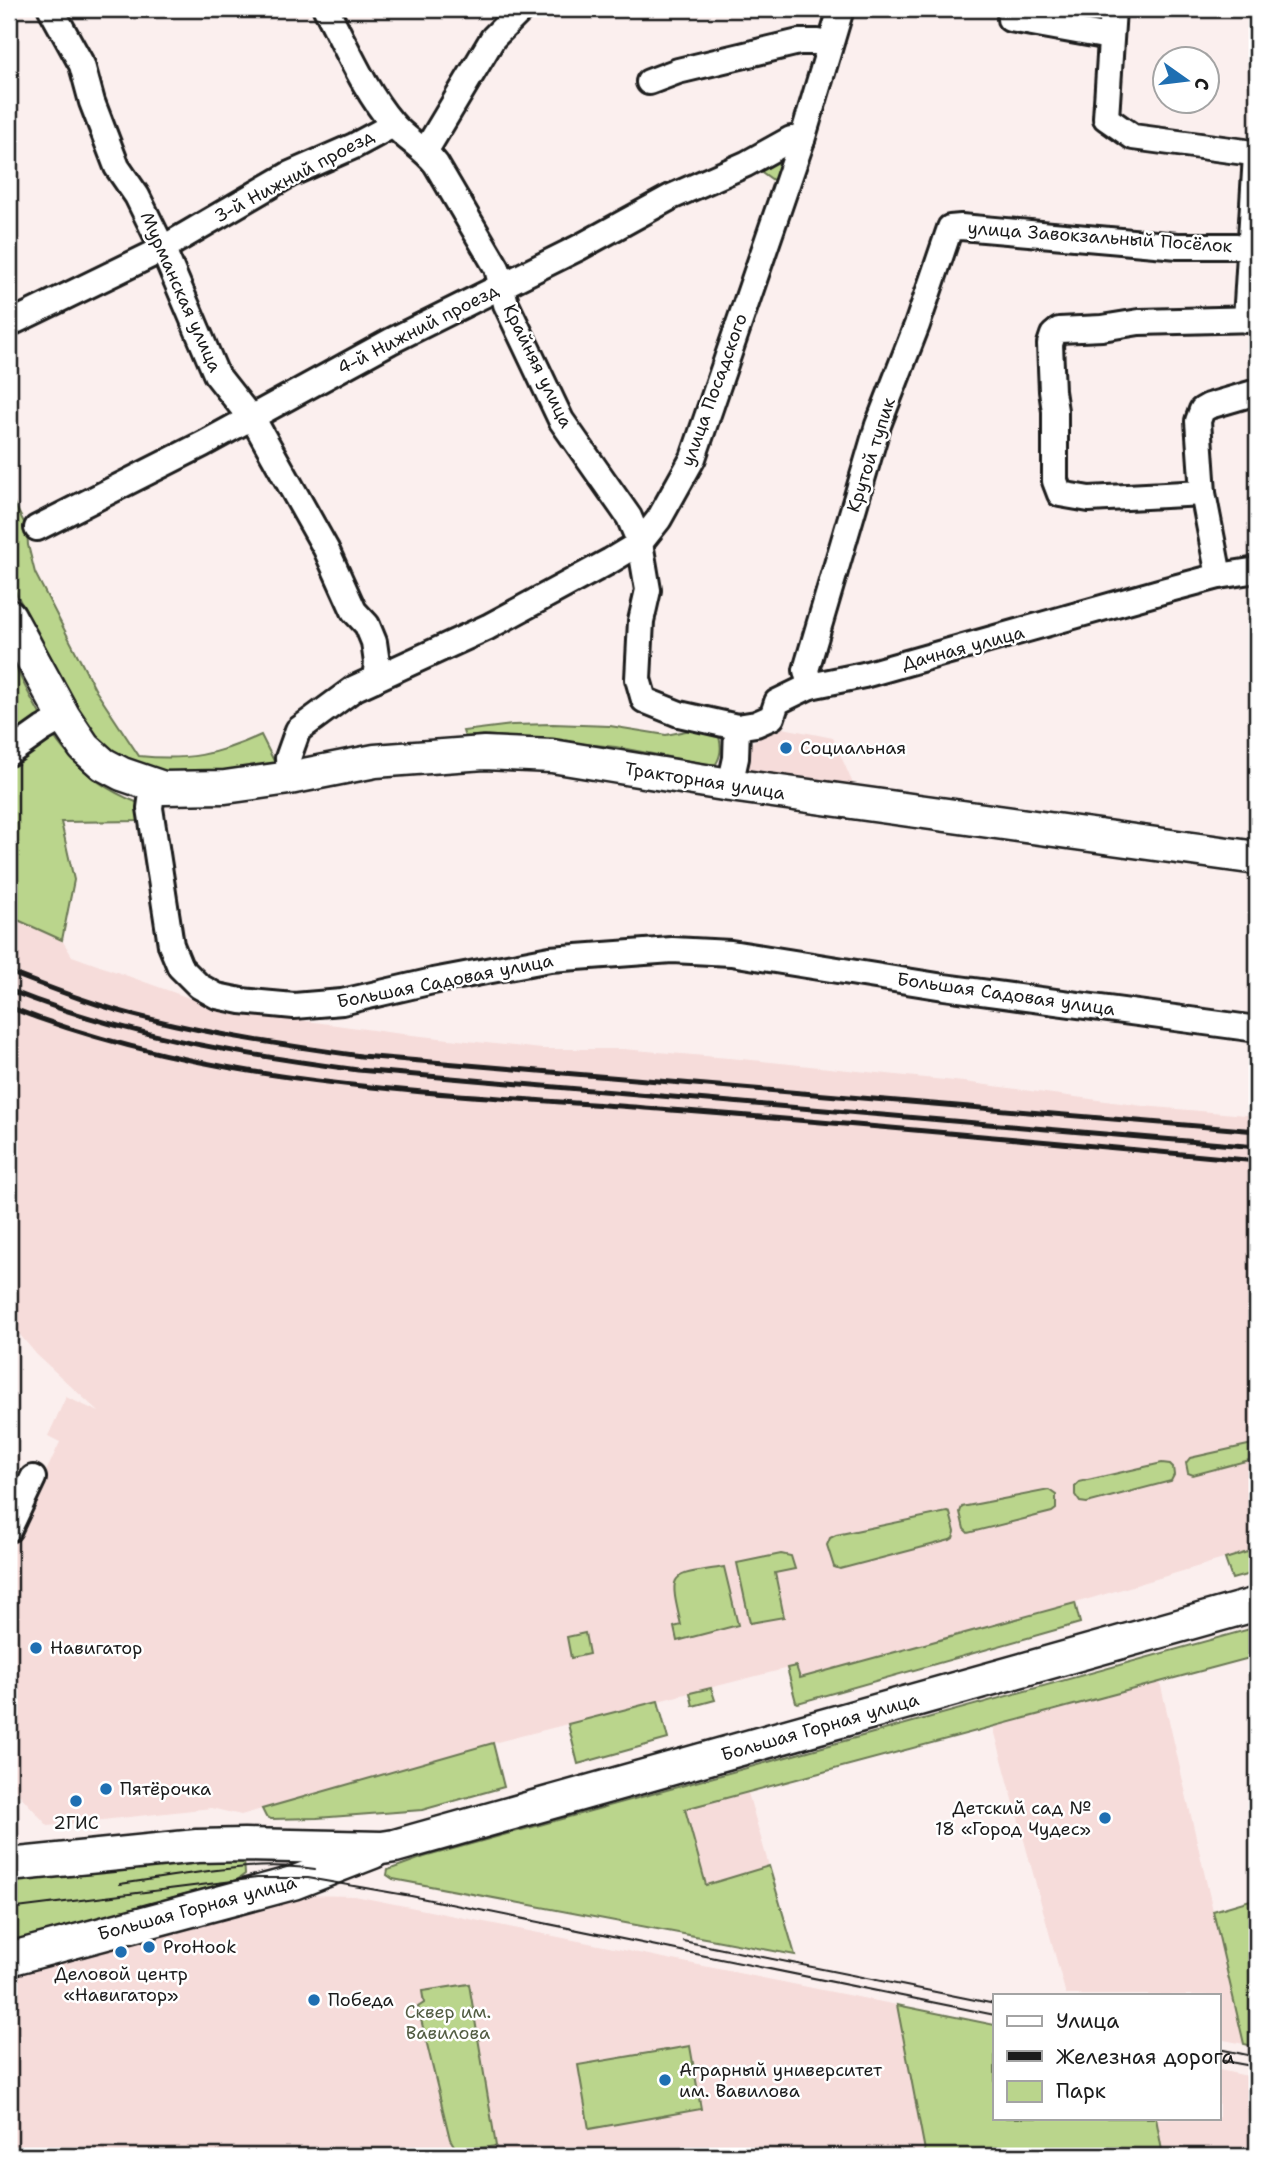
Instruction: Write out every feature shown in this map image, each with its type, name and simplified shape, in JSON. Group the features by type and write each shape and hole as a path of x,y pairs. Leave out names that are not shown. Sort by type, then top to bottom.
{"main road":[{"path":"9,615 64,717 84,747 103,764 153,786"},
{"name":"Тракторная улица","path":"153,786 193,789 289,778 375,761 484,753 552,756 730,785 1257,858"},
{"name":"Большая Горная улица","path":"9,1959 309,1878 382,1848 1257,1604"},
{"path":"244,1845 253,1853 258,1866 257,1878 247,1896"},
{"name":"Большая Горная улица","path":"9,1865 197,1846 382,1848"}],"street":[{"name":"Мурманская улица","path":"51,9 82,65 92,102 117,167 137,196 162,247 216,374 249,417 300,499 354,611 367,625 374,642 377,663 374,679"},
{"name":"Крайняя улица","path":"326,9 393,125 426,150 436,164 497,268 506,304 561,420 629,517 640,543 648,590 641,621 638,679 644,700 679,714 737,727"},
{"path":"426,150 493,38 522,9"},
{"name":"улица Посадского","path":"289,778 288,758 298,730 355,688 488,626 610,561 640,543 659,519 693,458 802,140 841,9"},
{"name":"улица Завокзальный Посёлок","path":"1113,9 1106,118 1133,137 1256,155 1252,320 1139,322 1102,328 1059,330 1053,335 1050,344 1055,411 1055,481 1060,494 1089,499 1203,493"},
{"path":"1010,19 1110,37"},
{"path":"649,82 678,71 799,41 829,45"},
{"name":"3-й Нижний проезд","path":"9,324 153,254 290,174 354,146 393,125"},
{"name":"4-й Нижний проезд","path":"37,528 203,444 391,341 671,197 746,164 791,139 802,140"},
{"name":"улица Завокзальный Посёлок","path":"950,228 1178,246 1254,248"},
{"name":"Крутой тупик","path":"810,686 806,670 878,425 917,325 950,228"},
{"path":"1219,576 1203,493 1198,421 1202,411 1209,406 1257,392"},
{"name":"Дачная улица","path":"737,727 756,724 772,717 777,702 810,686 864,675 1219,576 1257,570"},
{"path":"9,753 64,717"},
{"path":"730,785 736,758 737,727"},
{"name":"Большая Садовая улица","path":"153,786 150,808 171,945 180,967 199,986 217,996 294,1006 342,1002 433,981 550,959 672,950 731,953 944,987 1257,1029"},
{"path":"9,1529 33,1478"}],"shaded area":[{"path":"778,727 833,738 854,786 743,769 744,747"},
{"path":"9,916 62,940 72,956 192,999 235,1011 394,1033 542,1049 623,1049 752,1060 964,1082 1143,1106 1257,1116 1257,1549 1075,1603 800,1678 796,1666 501,1741 241,1815 211,1808 48,1826 9,1783 9,1550 60,1442 48,1436 66,1397 99,1412 37,1355 9,1322"},
{"path":"9,1448 20,1460 9,1484"},
{"name":"Детский сад № 18 «Город Чудес»","path":"1160,1682 1244,2044 1220,2039 1220,1994 1066,1994 993,1726"},
{"path":"748,1793 769,1866 706,1885 684,1809"},
{"path":"301,1895 355,1896 897,2005 926,2156 9,2156 9,1977"},
{"path":"1220,2070 1257,2078 1257,2156 1163,2156 1156,2120 1220,2120"}],"green space":[{"path":"788,152 780,181 773,180 759,170"},
{"path":"9,494 27,528 35,573 96,691 139,756 172,758 202,755 261,735 276,765 220,772 164,772 128,762 100,739 87,723 65,685 10,579 7,551"},
{"path":"9,655 45,722 73,760 90,776 136,802 140,807 142,821 61,822 74,880 62,940 9,916 9,755 25,745 9,720"},
{"path":"512,725 610,726 666,735 717,729 720,751 716,764 705,764 616,747 485,735 465,737 463,731"},
{"path":"1257,1443 1257,1458 1193,1475 1188,1473 1186,1463 1190,1458"},
{"path":"1162,1463 1173,1467 1174,1475 1171,1481 1087,1503 1080,1502 1075,1495 1075,1486 1079,1482"},
{"path":"1049,1490 1056,1495 1056,1509 1052,1512 968,1533 964,1529 960,1512 962,1507"},
{"path":"950,1513 955,1532 950,1540 840,1569 834,1567 827,1545 830,1538 836,1535"},
{"path":"1257,1549 1257,1572 1232,1579 1225,1559"},
{"path":"781,1554 791,1556 795,1569 775,1573 784,1617 750,1623 737,1563"},
{"path":"724,1567 738,1625 677,1641 674,1627 681,1625 675,1594 677,1578 693,1572"},
{"path":"1075,1603 1080,1623 796,1702 787,1668 796,1666 800,1678"},
{"path":"1257,1627 1257,1656 685,1809 706,1885 769,1866 795,1955 393,1879 387,1875 388,1870 424,1857"},
{"path":"585,1633 589,1654 571,1658 567,1637"},
{"path":"711,1688 715,1700 693,1706 690,1693"},
{"path":"658,1701 668,1739 578,1764 568,1724"},
{"path":"493,1743 504,1787 422,1810 271,1819 266,1817 262,1809"},
{"path":"238,1857 244,1860 245,1874 237,1880 9,1942 9,1879"},
{"path":"1257,1898 1257,2047 1244,2044 1213,1911"},
{"name":"Сквер им. Вавилова","path":"469,1984 496,2146 461,2151 456,2149 450,2139 418,2007 424,2003 422,1991"},
{"path":"897,2005 993,2025 993,2120 1156,2120 1163,2156 926,2156"},
{"path":"690,2046 701,2109 589,2129 578,2065"}],"tram line":[{"path":"120,1884 242,1867 315,1869"},
{"path":"9,1909 257,1878 308,1878 411,1896 993,2015"},
{"path":"683,1941 993,2004"},
{"path":"1220,2049 1257,2057"},
{"path":"1220,2060 1257,2067"}],"railway":[{"path":"9,972 132,1015 229,1036 361,1056 1257,1131"},
{"path":"9,990 94,1019 180,1041 358,1070 1257,1147"},
{"path":"9,1007 85,1034 163,1054 322,1082 874,1126 1257,1161"}],"place":[{"name":"Социальная","path":"786,748"},
{"name":"Навигатор","path":"36,1648"},
{"name":"Пятёрочка","path":"106,1789"},
{"name":"2ГИС","path":"76,1801"},
{"name":"Детский сад № 18 «Город Чудес»","path":"1105,1818"},
{"name":"ProHook","path":"149,1947"},
{"name":"Деловой центр «Навигатор»","path":"121,1952"},
{"name":"Победа","path":"314,2000"},
{"name":"Аграрный университет им. Вавилова","path":"665,2080"}]}
